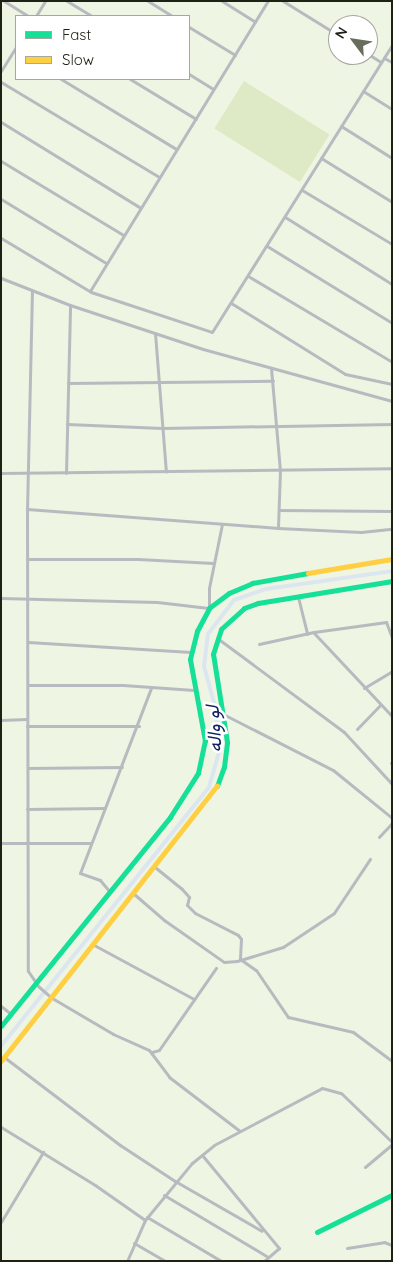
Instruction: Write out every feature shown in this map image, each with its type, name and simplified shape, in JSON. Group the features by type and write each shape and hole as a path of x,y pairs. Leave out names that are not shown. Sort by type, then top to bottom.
{"street":[{"path":"37,15 45,1"},
{"path":"67,1 90,15"},
{"path":"148,1 170,15"},
{"path":"222,1 255,22"},
{"path":"90,291 139,207 196,119 268,1"},
{"path":"283,1 328,29"},
{"path":"3,2 26,15"},
{"path":"190,28 235,55"},
{"path":"1,240 90,291 209,332 213,331 392,45"},
{"path":"1,71 15,51"},
{"path":"384,58 392,62"},
{"path":"190,75 213,89"},
{"path":"63,80 176,149"},
{"path":"132,80 196,119"},
{"path":"1,82 158,177"},
{"path":"363,91 392,109"},
{"path":"1,122 139,207"},
{"path":"341,126 392,158"},
{"path":"321,158 392,202"},
{"path":"1,161 123,235"},
{"path":"302,190 392,244"},
{"path":"1,199 106,263"},
{"path":"285,217 392,284"},
{"path":"267,246 392,323"},
{"path":"248,276 392,362"},
{"path":"1,278 70,305 155,333 271,368 392,401"},
{"path":"32,290 27,473 28,768 26,842 28,971 37,985 50,997 113,1034 151,1052 169,1077 240,1131"},
{"path":"231,303 345,374 392,384"},
{"path":"66,473 70,305"},
{"path":"155,333 166,472"},
{"path":"271,368 280,470 278,528"},
{"path":"68,383 273,381"},
{"path":"67,424 162,428 276,424 392,424"},
{"path":"1,473 392,468"},
{"path":"27,509 278,528 361,532 392,529"},
{"path":"280,510 392,511"},
{"path":"210,608 213,563 222,524"},
{"path":"28,559 138,559 213,563"},
{"path":"1,1026 37,985 182,800 200,768 205,741 194,690 191,652 197,631 210,608 229,593 252,583 392,560"},
{"path":"262,1231 174,1181 79,1117 3,1059 50,997 156,868 216,789 224,767 227,742 213,654 221,629 244,608 392,581"},
{"path":"298,597 307,634"},
{"path":"1,598 158,602 210,608"},
{"path":"259,644 314,632 386,622 392,638"},
{"path":"314,632 392,716"},
{"path":"217,638 344,732 392,784"},
{"path":"28,642 191,652"},
{"path":"364,688 392,670"},
{"path":"28,685 123,685 194,690"},
{"path":"110,892 100,880 80,873 139,726 151,688"},
{"path":"356,729 380,705"},
{"path":"223,714 333,770 392,818"},
{"path":"1,720 27,719"},
{"path":"27,726 139,726"},
{"path":"28,768 122,767"},
{"path":"27,810 105,808"},
{"path":"379,837 392,823"},
{"path":"1,842 91,843"},
{"path":"134,894 164,920 224,962 240,960 283,947 334,913 370,859"},
{"path":"156,868 189,897 187,905 195,913 238,935 241,939 240,960"},
{"path":"94,945 194,999"},
{"path":"240,960 256,970 288,1017 352,1032 392,1061"},
{"path":"151,1052 159,1050 216,968"},
{"path":"1,1006 11,1014"},
{"path":"127,1261 146,1218 174,1181 202,1155 240,1131 327,1087 340,1093 392,1143 365,1168"},
{"path":"1,1127 146,1218 221,1261"},
{"path":"1,1222 43,1152"},
{"path":"202,1155 262,1231 279,1248 264,1261"},
{"path":"164,1195 268,1257"},
{"path":"317,1232 356,1210 392,1195"},
{"path":"347,1248 384,1242 392,1245"},
{"path":"134,1243 165,1261"}],"green space":[{"path":"244,81 330,135 300,182 214,128"}],"waterway":[{"name":"لو واله","path":"1,1046 209,787 219,753 216,710 204,666 208,634 234,600 266,589 392,571"}],"traffic: fast":[{"path":"1,1026 170,817 198,773 205,741 190,659 197,631 209,608 229,593 252,583 308,573"},
{"path":"217,786 224,767 227,742 213,654 221,629 244,608 258,603 392,581"},
{"path":"317,1232 392,1195"}],"traffic: slow":[{"path":"308,573 392,559"},
{"path":"1,1061 217,786"}]}
